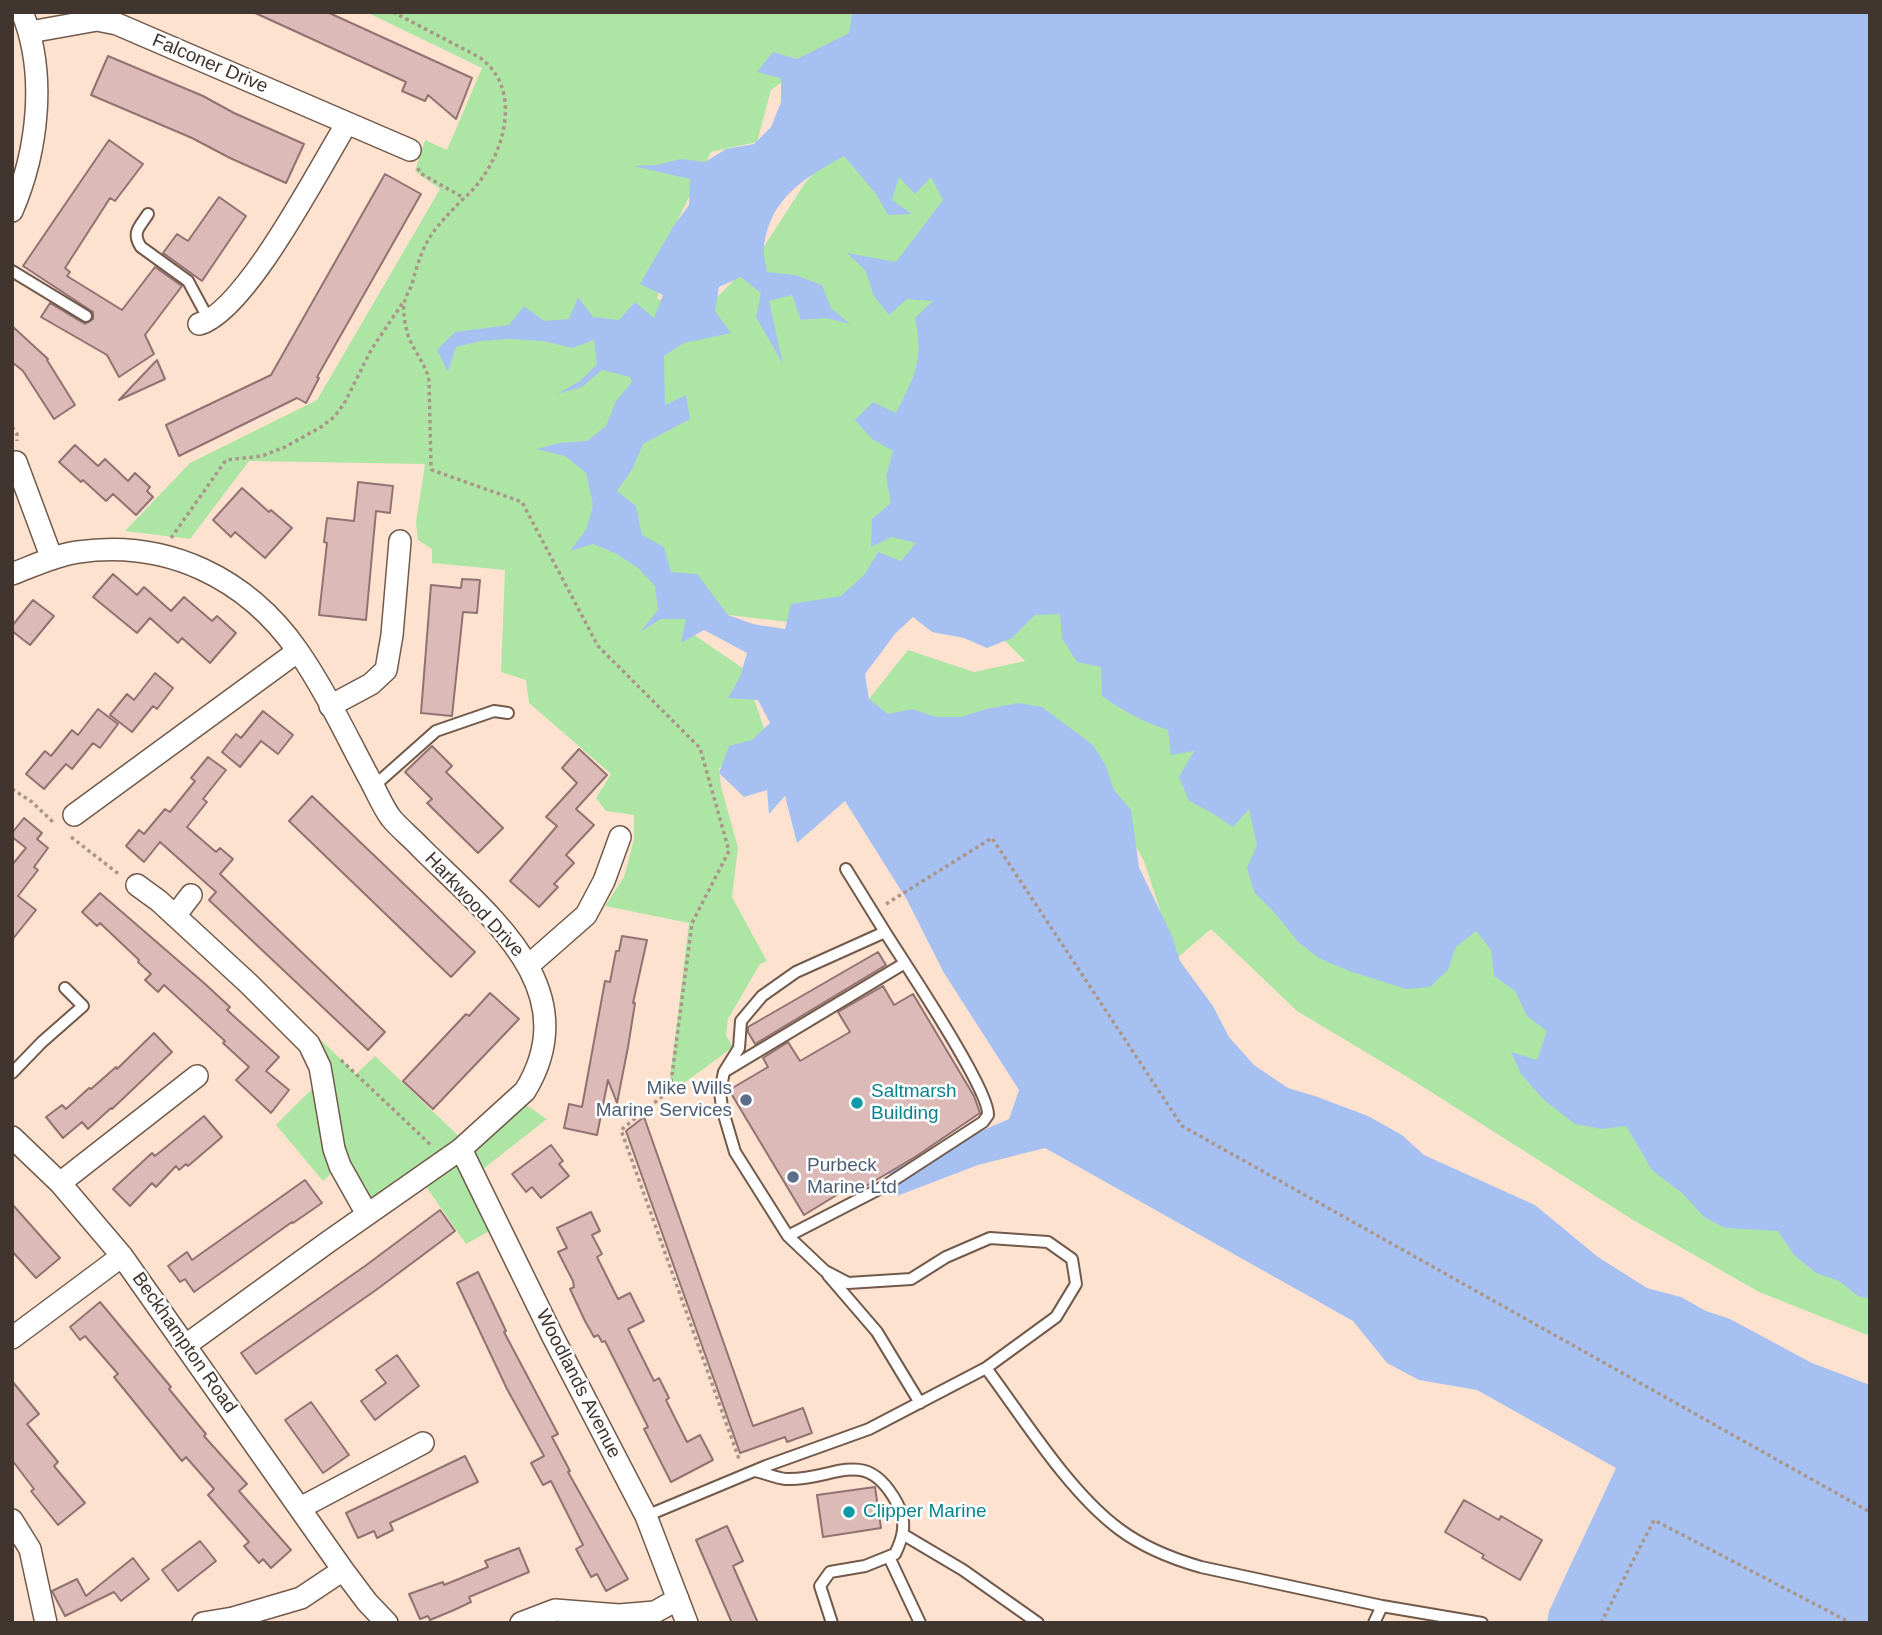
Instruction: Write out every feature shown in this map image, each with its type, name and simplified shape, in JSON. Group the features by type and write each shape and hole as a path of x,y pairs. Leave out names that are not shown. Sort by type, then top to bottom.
{"street":[{"path":"12,211 28,161 36,87 30,32 22,12"},
{"name":"Falconer Drive","path":"30,32 97,19 117,24 410,150"},
{"path":"204,323 227,307 257,273 347,123"},
{"path":"16,462 52,559"},
{"path":"330,706 371,684 386,670 392,635 400,541"},
{"name":"Harkwood Drive","path":"12,574 77,552 130,551 160,554 208,570 269,616 298,651 391,818 509,937 529,965 545,1008 544,1036 532,1079 525,1091 453,1154 186,1345"},
{"path":"74,815 298,651"},
{"path":"529,965 586,915 604,881 620,837"},
{"path":"137,885 175,915 309,1044 320,1067 334,1149 340,1166 367,1214"},
{"path":"175,915 191,895"},
{"path":"60,1183 197,1076"},
{"name":"Beckhampton Road","path":"12,1137 60,1183 122,1256 343,1570 387,1623"},
{"name":"Woodlands Avenue","path":"453,1154 553,1336 646,1516 687,1623"},
{"path":"12,1338 122,1256"},
{"path":"300,1508 422,1443"},
{"path":"12,1520 30,1549 46,1623"},
{"path":"203,1623 233,1618 301,1598 343,1570"},
{"path":"522,1623 555,1609 619,1615 655,1612 678,1599"}],"lane":[{"path":"148,214 136,233 136,241 188,281 204,323"},
{"path":"12,271 86,316"},
{"path":"374,786 436,731 494,711 508,713"},
{"path":"788,1236 883,1187 983,1122 988,1115 987,1101 846,869"},
{"path":"884,932 796,972 762,996 740,1021 739,1048 724,1072 720,1091 722,1108 735,1152 788,1236 825,1271 877,1332 920,1403"},
{"path":"724,1072 905,963"},
{"path":"12,1073 41,1042 83,1006 65,988"},
{"path":"646,1516 750,1473 869,1429 986,1368 1056,1317 1076,1283 1072,1259 1048,1242 990,1238 946,1256 911,1279 848,1283 825,1271"},
{"path":"986,1368 1090,1505 1119,1530 1178,1561 1382,1606 1482,1623"},
{"path":"750,1473 785,1479 848,1469 868,1471 887,1485 900,1509 904,1535 895,1555 864,1566 830,1572 820,1586 832,1623"},
{"path":"904,1535 962,1570 1038,1623"},
{"path":"889,1557 920,1623"},
{"path":"1374,1623 1382,1606"}],"path":[{"path":"160,554 226,460 261,456 285,447 334,417 344,404 371,351 404,301 428,237 481,180 502,133 506,102 503,88 491,65 393,12"},
{"path":"410,150 420,173 464,198"},
{"path":"404,301 407,333 427,370 429,381 428,444 432,470 522,502 598,646 700,748 729,851 692,923 670,1090 621,1130 750,1473"},
{"path":"873,913 992,838 1182,1126 1870,1511"},
{"path":"339,1057 453,1154"},
{"path":"1601,1623 1654,1520 1851,1623"}],"green space":[{"path":"366,12 879,12 771,90 757,142 711,152 676,224 657,299 708,306 757,257 805,183 871,106 949,75 1870,1295 1870,1336 1759,1292 1633,1220 1409,1078 1297,1011 1211,929 1176,959 1144,861 1078,743 897,737 864,705 908,650 974,672 1025,661 987,623 916,564 788,622 711,613 690,632 744,669 771,749 719,768 721,786 738,848 732,897 767,961 760,964 728,1019 726,1035 733,1047 668,1095 689,923 605,906 624,877 634,839 634,815 606,811 596,798 611,774 529,703 526,680 501,672 505,570 432,563 432,549 418,540 416,522 425,464 249,461 190,539 125,531 190,463 317,400 440,189 415,171 425,140 447,150 482,68"},
{"path":"321,1040 356,1074 375,1056 466,1143 517,1099 547,1119 474,1176 499,1226 466,1244 420,1178 367,1214 339,1166 323,1181 276,1125 322,1079 309,1044"}],"water":[{"path":"852,12 1870,12 1870,1299 1858,1296 1839,1281 1816,1273 1794,1255 1778,1231 1725,1228 1704,1217 1683,1194 1652,1170 1626,1126 1601,1129 1575,1124 1544,1100 1521,1074 1511,1052 1537,1060 1547,1031 1527,1016 1515,991 1494,976 1491,950 1476,931 1456,947 1448,970 1430,987 1406,989 1349,971 1319,958 1298,942 1254,892 1247,868 1257,845 1249,809 1233,827 1189,801 1179,777 1194,751 1171,755 1168,730 1134,716 1102,696 1101,667 1077,662 1062,638 1060,614 1035,615 1012,638 987,648 964,638 932,632 913,617 895,634 865,674 869,699 888,714 912,709 936,717 961,717 1018,703 1042,707 1093,745 1106,766 1114,790 1131,810 1139,867 1172,936 1180,961 1213,1006 1229,1037 1254,1065 1288,1088 1368,1116 1402,1135 1424,1155 1535,1205 1598,1257 1647,1288 1681,1297 1706,1311 1730,1319 1812,1363 1870,1385 1870,1623 1547,1623 1549,1611 1616,1468 1477,1390 1419,1380 1387,1363 1353,1321 1045,1148 978,1165 897,1196 888,1171 1009,1119 1019,1090 944,973 907,900 845,801 797,843 785,796 769,814 767,790 744,797 719,773 729,746 752,740 770,723 758,700 728,698 740,677 747,653 704,630 681,643 686,619 661,619 640,632 658,610 655,586 638,568 617,554 593,544 570,551 586,530 593,505 586,473 565,456 536,449 560,443 587,441 606,426 616,401 632,382 630,377 602,370 582,387 557,394 580,381 597,364 594,340 572,348 543,341 481,341 456,347 448,372 437,350 455,332 509,325 524,306 544,321 569,319 578,297 593,317 619,320 635,302 654,318 663,295 640,284 689,205 690,179 633,166 657,165 681,159 705,162 726,149 754,144 771,127 781,102 781,78 757,72 773,52 797,59 849,33","holes":["844,156 876,194 888,215 912,214 892,200 899,177 915,194 931,177 943,200 896,262 847,253 865,270 874,296 889,315 907,299 933,301 915,318 918,332 916,367 896,413 873,402 855,420 872,439 893,451 886,477 891,503 872,519 871,547 892,537 916,543 901,561 878,552 865,574 841,596 791,604 785,629 753,624 728,615 697,574 671,572 664,547 642,535 636,506 617,491 633,468 643,444 690,419 686,395 665,405 664,356 684,343 731,333 715,311 719,287 741,277 761,293 756,317 783,364 769,301 792,295 801,320 826,318 850,324 831,308 822,285 795,275 767,272 764,245 768,228 782,201 816,172"]}],"building":[{"path":"253,12 327,12 472,78 456,119 428,95 425,101 402,91 406,82"},
{"path":"108,56 203,96 304,144 286,183 192,138 91,95"},
{"path":"109,140 143,164 115,201 110,198 65,268 70,272 67,276 122,310 155,267 182,286 145,335 154,354 119,377 107,355 41,317 50,303 85,324 93,319 93,312 23,266"},
{"path":"385,174 421,194 317,377 319,378 306,403 297,398 179,456 166,425 271,375"},
{"path":"219,197 246,216 202,281 163,253 177,234 188,241"},
{"path":"12,326 48,359 75,405 54,419 23,371 12,362"},
{"path":"157,360 165,379 119,400"},
{"path":"75,445 98,466 105,459 128,481 135,473 150,487 147,491 153,497 136,515 113,494 106,501 59,462"},
{"path":"358,482 393,486 390,513 376,511 366,620 319,615 327,518 354,521"},
{"path":"242,488 292,528 265,558 235,532 231,537 213,520"},
{"path":"113,574 137,595 144,587 171,611 184,597 212,621 217,616 236,633 210,663 182,638 178,643 150,618 137,633 93,597"},
{"path":"462,579 480,580 477,613 463,612 452,716 421,713 431,585 461,588"},
{"path":"33,600 54,616 30,645 12,631 12,626"},
{"path":"155,673 173,688 157,709 153,706 132,732 110,715 127,694 134,700"},
{"path":"98,709 118,724 100,748 93,743 72,769 66,764 44,789 26,774 45,751 51,756 72,730 78,735"},
{"path":"263,711 293,735 278,754 261,741 240,767 222,752 236,734 241,738"},
{"path":"432,746 452,766 446,772 503,828 478,853 427,803 432,799 405,772"},
{"path":"579,749 607,775 576,809 594,825 566,855 574,863 554,884 558,887 539,907 510,881 557,826 546,817 577,783 562,768"},
{"path":"208,757 226,770 203,799 207,802 187,827 216,852 220,848 233,859 220,874 385,1032 368,1050 209,900 216,892 160,842 144,862 126,846 139,830 144,834 165,809 170,812 195,781 191,778"},
{"path":"312,796 475,952 451,977 289,821"},
{"path":"24,818 42,833 37,839 48,848 34,867 38,870 18,896 36,910 12,940 12,865 26,848 12,837 12,833"},
{"path":"100,893 204,983 230,1007 227,1010 279,1057 266,1071 289,1090 271,1113 236,1080 249,1067 223,1043 225,1041 164,985 158,992 145,980 151,974 139,960 100,923 97,926 82,912"},
{"path":"622,936 647,940 633,1003 617,1103 608,1080 597,1135 564,1128 569,1104 582,1107 605,981 610,982"},
{"path":"878,952 886,965 755,1044 748,1027"},
{"name":"Saltmarsh Building","path":"883,986 894,1005 913,994 974,1096 980,1113 861,1189 858,1182 804,1215 729,1090 768,1067 763,1058 788,1042 800,1061 850,1032 838,1012"},
{"path":"490,993 519,1019 433,1109 403,1081 466,1014 469,1016"},
{"path":"154,1033 172,1052 88,1129 82,1122 63,1138 46,1117 62,1105 66,1109 89,1088 116,1067 117,1069"},
{"path":"204,1116 222,1137 188,1166 186,1164 179,1170 176,1166 156,1187 152,1183 130,1206 113,1189 152,1153 155,1156"},
{"path":"644,1117 753,1426 803,1408 812,1433 787,1442 785,1437 740,1453 626,1131"},
{"path":"551,1145 563,1161 559,1164 569,1176 541,1198 532,1187 526,1192 512,1174"},
{"path":"305,1180 322,1203 194,1292 185,1279 180,1282 168,1266 187,1252 192,1260"},
{"path":"12,1204 60,1258 36,1278 12,1251"},
{"path":"440,1210 455,1231 256,1374 241,1353"},
{"path":"591,1212 600,1231 592,1235 602,1254 597,1257 618,1299 630,1293 644,1321 628,1329 654,1381 659,1378 669,1398 666,1400 687,1442 700,1435 713,1460 671,1482 644,1429 648,1427 605,1341 602,1342 598,1335 594,1337 585,1321 570,1289 574,1287 573,1281 558,1252 567,1248 557,1228"},
{"path":"478,1272 506,1331 504,1332 558,1434 552,1437 570,1471 568,1472 628,1579 606,1591 597,1574 591,1577 576,1549 583,1545 551,1481 543,1485 531,1463 544,1456 507,1389 457,1283"},
{"path":"100,1302 171,1387 169,1389 206,1434 204,1436 247,1484 239,1491 291,1550 271,1568 263,1559 259,1563 244,1546 249,1542 208,1495 214,1489 186,1457 182,1461 114,1377 118,1374 85,1336 80,1340 70,1327"},
{"path":"397,1355 419,1386 375,1420 361,1401 386,1383 376,1370"},
{"path":"12,1381 39,1414 27,1424 58,1462 54,1466 85,1503 58,1525 31,1491 34,1489 12,1460"},
{"path":"311,1402 349,1455 323,1473 285,1420"},
{"path":"465,1456 478,1482 390,1523 393,1530 377,1538 374,1531 358,1538 346,1513"},
{"name":"Clipper Marine","path":"875,1487 881,1528 823,1537 817,1495"},
{"path":"1464,1500 1499,1520 1501,1516 1542,1540 1520,1580 1445,1532"},
{"path":"727,1526 743,1561 733,1566 758,1623 732,1623 696,1540"},
{"path":"200,1541 216,1561 178,1591 162,1570"},
{"path":"519,1548 529,1572 469,1597 471,1602 454,1610 430,1620 428,1616 420,1619 409,1594 443,1582 444,1585 488,1567 485,1561"},
{"path":"133,1558 149,1579 121,1601 114,1592 65,1616 52,1591 77,1579 86,1596"}],"place":[{"name":"Mike Wills Marine Services","path":"746,1100"},
{"name":"Saltmarsh Building","path":"857,1103"},
{"name":"Purbeck Marine Ltd","path":"793,1177"},
{"name":"Clipper Marine","path":"849,1512"}]}
